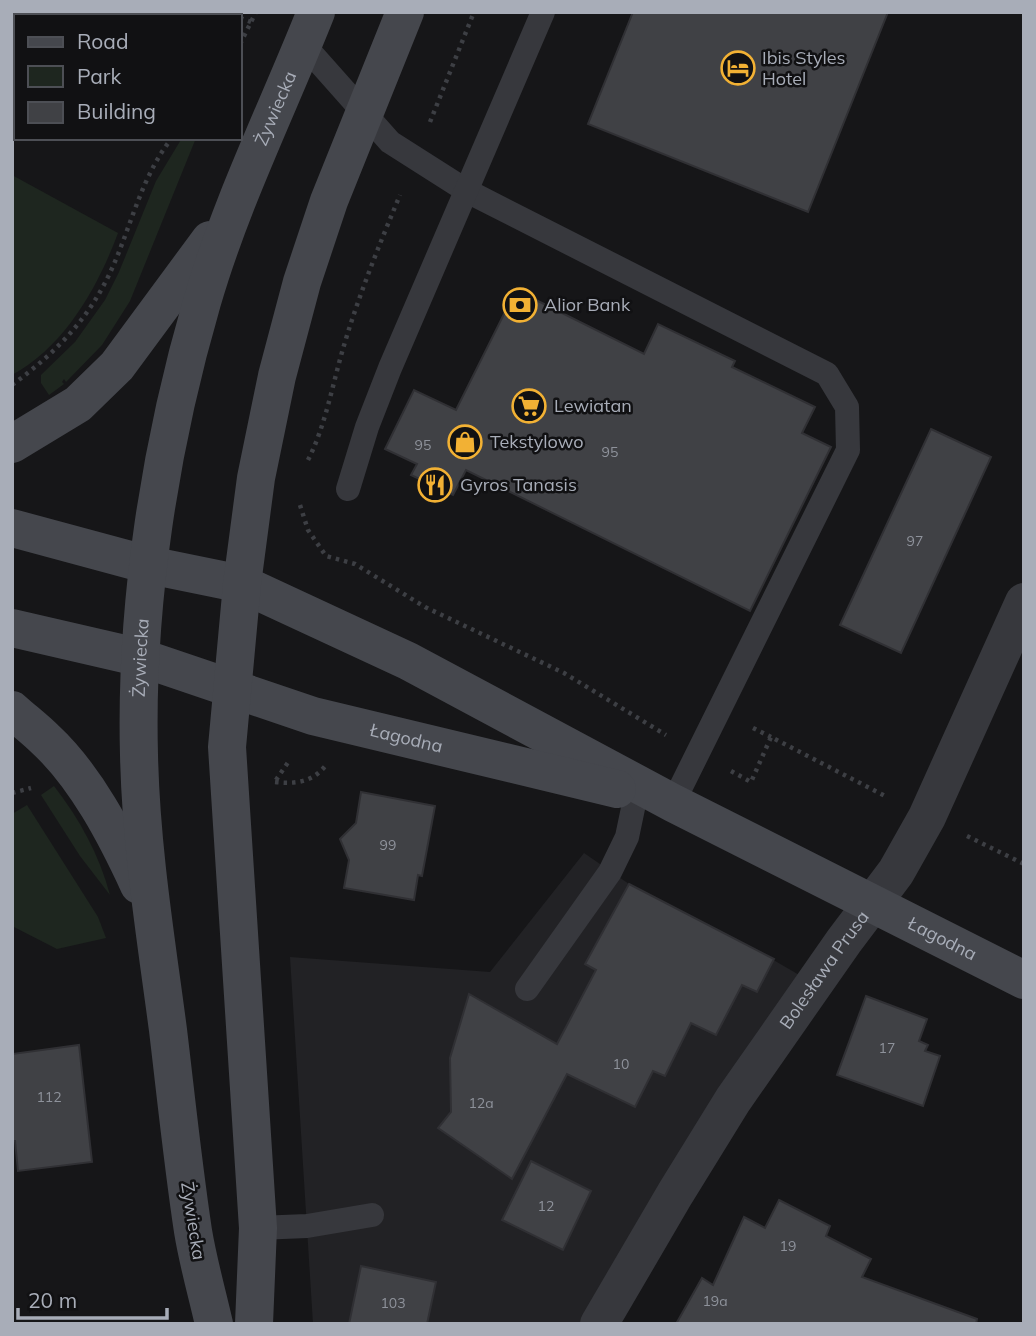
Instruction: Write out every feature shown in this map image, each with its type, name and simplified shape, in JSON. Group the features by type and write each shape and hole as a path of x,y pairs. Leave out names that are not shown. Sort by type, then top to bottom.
{"main road":[{"path":"254,1324 258,1228 227,747 242,583 256,478 277,376 302,282 329,201 405,12"},
{"name":"Żywiecka","path":"214,1324 194,1235 162,982 150,912 139,758 142,658 149,565 158,502 187,359 203,298 238,202 309,28"},
{"path":"12,444 78,404 117,366 238,202"},
{"name":"Łagodna","path":"12,528 149,565 242,583 408,661 673,803 1024,979"},
{"name":"Łagodna","path":"12,628 142,658 313,716 673,803"},
{"path":"12,710 47,740 93,801 120,843 150,912"}],"street":[{"name":"Bolesława Prusa","path":"599,1324 674,1194 733,1100 844,941 896,872 927,817 1024,602"}],"lane":[{"path":"348,489 367,427 386,379 543,12"},
{"path":"309,28 365,113 390,142 467,191 827,374 848,407 848,450 673,803"},
{"path":"527,989 611,872 627,836 636,794"},
{"path":"258,1228 307,1226 372,1214"}],"path":[{"path":"242,40 256,12"},
{"path":"306,465 318,441 336,371 364,286 474,12"},
{"path":"242,19 251,22"},
{"path":"12,385 63,343 96,299 150,175 171,140"},
{"path":"299,502 308,530 326,556"}],"shaded area":[{"path":"584,853 629,884 801,976 582,1324 313,1324 290,957 490,972"}],"green space":[{"path":"181,140 195,140 130,301 102,345 66,382 64,379 64,384 49,395 41,383 41,375 75,342 105,300 156,181"},
{"path":"12,175 118,233 90,294 64,332 31,363 12,375"},
{"path":"54,786 88,838 110,895 80,856 41,795"},
{"path":"27,805 98,917 106,938 57,949 12,926 12,814"}],"building":[{"name":"Ibis Styles Hotel","path":"633,12 888,12 808,212 588,124"},
{"path":"516,290 644,354 658,324 735,361 732,367 815,407 802,433 831,447 750,611 466,470 453,495 411,475 417,464 385,449 414,390 456,410"},
{"path":"931,429 991,457 901,653 840,625"},
{"path":"361,792 435,806 422,876 418,875 414,900 344,888 349,860 340,839 356,823"},
{"path":"629,884 774,959 757,992 742,985 716,1035 691,1023 665,1076 653,1071 635,1107 567,1074 512,1179 438,1128 451,1112 450,1058 469,994 557,1044 596,970 585,964"},
{"path":"866,996 927,1019 919,1041 928,1045 925,1051 940,1056 923,1106 837,1075"},
{"path":"79,1045 92,1162 18,1171 15,1141 12,1141 12,1054"},
{"path":"531,1161 591,1191 563,1250 502,1220"},
{"path":"779,1200 830,1226 826,1236 871,1259 862,1277 977,1319 976,1324 676,1324 702,1278 713,1285 744,1217 765,1228"},
{"path":"361,1266 436,1282 427,1324 349,1324"}],"place":[{"name":"Ibis Styles Hotel","path":"738,68"},
{"name":"Alior Bank","path":"520,305"},
{"name":"Lewiatan","path":"529,406"},
{"name":"Tekstylowo","path":"465,442"},
{"name":"Gyros Tanasis","path":"435,485"}]}
